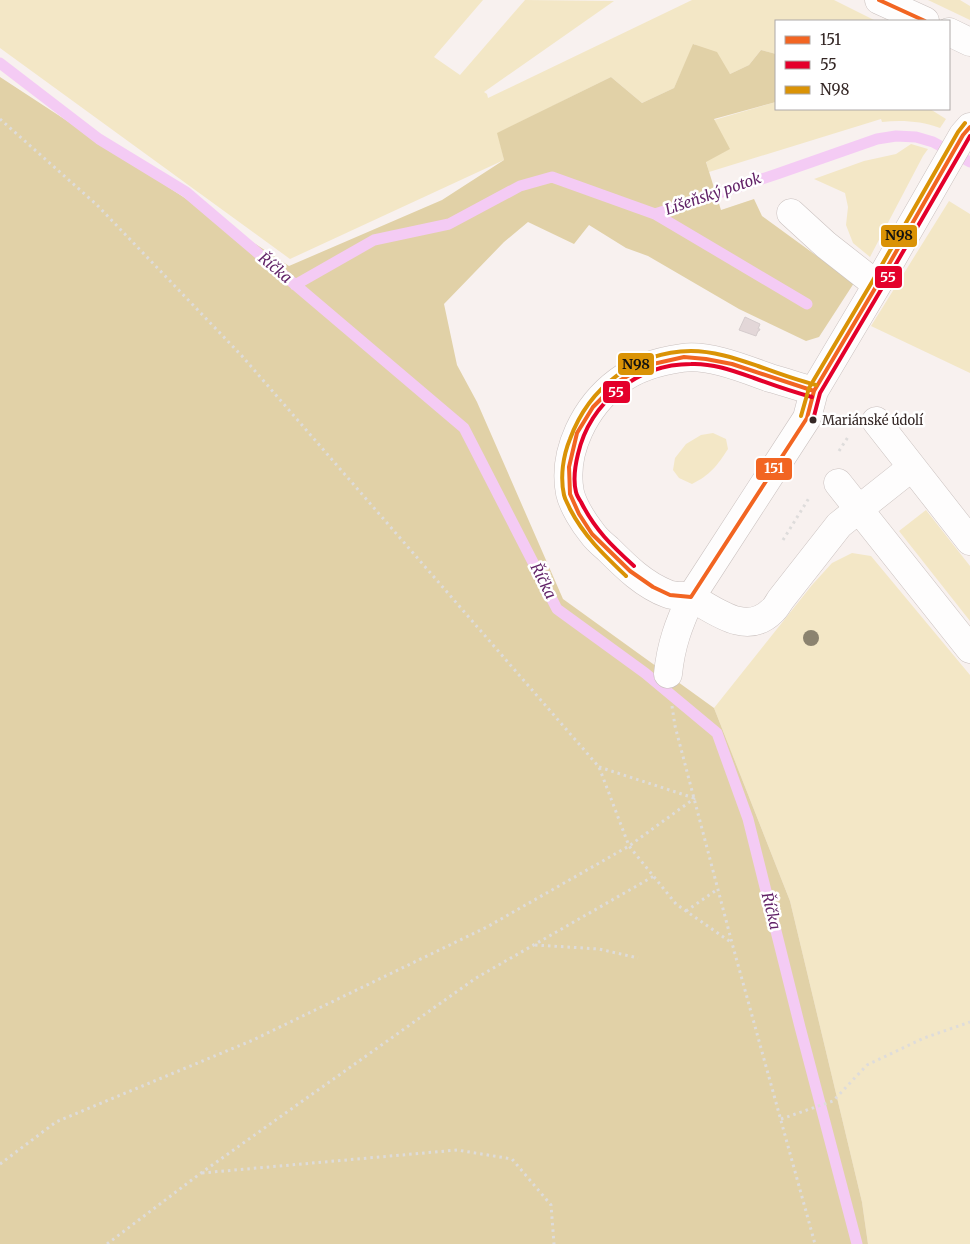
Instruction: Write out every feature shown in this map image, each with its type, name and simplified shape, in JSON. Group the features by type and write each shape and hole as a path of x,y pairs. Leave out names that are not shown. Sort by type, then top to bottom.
{"street":[{"path":"879,0 923,20"},
{"path":"950,32 970,42"},
{"path":"668,674 670,656 678,626 691,597 807,418 814,391 966,131"},
{"path":"791,213 826,245 876,285"},
{"path":"814,391 732,364 706,359 684,358 653,364 632,373 619,381 592,408 578,433 568,467 570,494 578,514 592,534 630,571 652,587 670,595 691,597 715,612 735,621 753,621 764,618 773,611 838,525 912,467"},
{"path":"864,426 912,467 970,540"},
{"path":"838,483 970,649"}],"path":[{"path":"0,119 97,204 242,356 600,767 629,846 676,904 732,943"},
{"path":"836,455 864,426"},
{"path":"782,542 811,495"},
{"path":"675,726 732,943 815,1244"},
{"path":"600,767 695,798"},
{"path":"0,1164 56,1122 253,1040 487,928 629,846 695,798"},
{"path":"107,1244 201,1173 476,978 654,876"},
{"path":"686,911 718,889"},
{"path":"532,945 599,948 638,958"},
{"path":"781,1119 833,1101 868,1065 924,1038 970,1022"},
{"path":"201,1173 457,1150 512,1159 551,1205 554,1244"}],"shaded area":[{"path":"0,0 483,0 434,57 460,75 525,0 614,1 484,92 488,98 692,0 834,0 874,20 775,20 775,54 761,50 749,65 730,74 694,44 674,88 642,103 611,77 498,133 504,160 290,259 0,48"},
{"path":"928,0 960,0 970,6 970,20"},
{"path":"693,44 717,52 730,74 749,65 761,50 775,54 775,102 714,119 730,149 706,162 721,210 754,199 762,216 854,283 819,337 806,341 739,309 648,256 626,248 589,225 574,244 528,222 504,242 444,304 457,365 477,402 563,599 714,708 790,901 862,1202 868,1244 0,1244 0,77 289,266 442,200 504,160 497,133 611,77 642,103 674,88"},
{"path":"775,102 775,110 932,110 946,119 940,128 911,122 882,122 881,119 709,172 706,161 729,149 714,120"},
{"path":"911,144 928,149 870,257 853,243 846,225 848,207 845,193 814,179 864,161 896,154"},
{"path":"949,201 970,214 970,373 871,326"},
{"path":"713,433 726,439 728,449 713,470 692,484 679,478 673,470 675,458 686,444 701,435"},
{"path":"926,510 970,566 970,621 899,531"},
{"path":"852,553 871,556 970,675 970,1244 868,1244 862,1202 790,901 714,708 812,585 832,563"}],"building":[{"path":"745,317 760,324 758,329 760,329 756,336 739,330"}],"waterway":[{"name":"Říčka","path":"0,63 99,139 186,192 464,428 557,609 645,673 717,733 748,819 857,1244"},
{"name":"Líšeňský potok","path":"655,214 877,139 896,136 916,137 933,142 970,162"},
{"name":"Líšeňský potok","path":"295,285 374,240 449,224 520,186 552,177 655,214 807,304"}],"transit line":[{"name":"151","path":"879,0 923,20"},
{"name":"N98","path":"801,416 809,388 965,123"},
{"name":"151","path":"814,391 963,135 970,127"},
{"name":"55","path":"813,420 820,393 970,136"},
{"name":"N98","path":"626,576 581,528 566,500 562,481 566,452 578,420 589,403 602,389 617,376 651,358 691,351 725,356 816,385"},
{"name":"151","path":"684,357 732,364 814,391 807,418 691,597 670,595 653,587 630,571 592,534 579,514 570,494 569,467 577,433 593,407 619,381 653,364 684,357"},
{"name":"55","path":"634,566 598,529 586,512 576,493 575,487 576,463 584,435 593,418 619,389 653,371 671,366 691,364 723,368 812,397"}],"place":[{"name":"Mariánské údolí","path":"813,420"}]}
